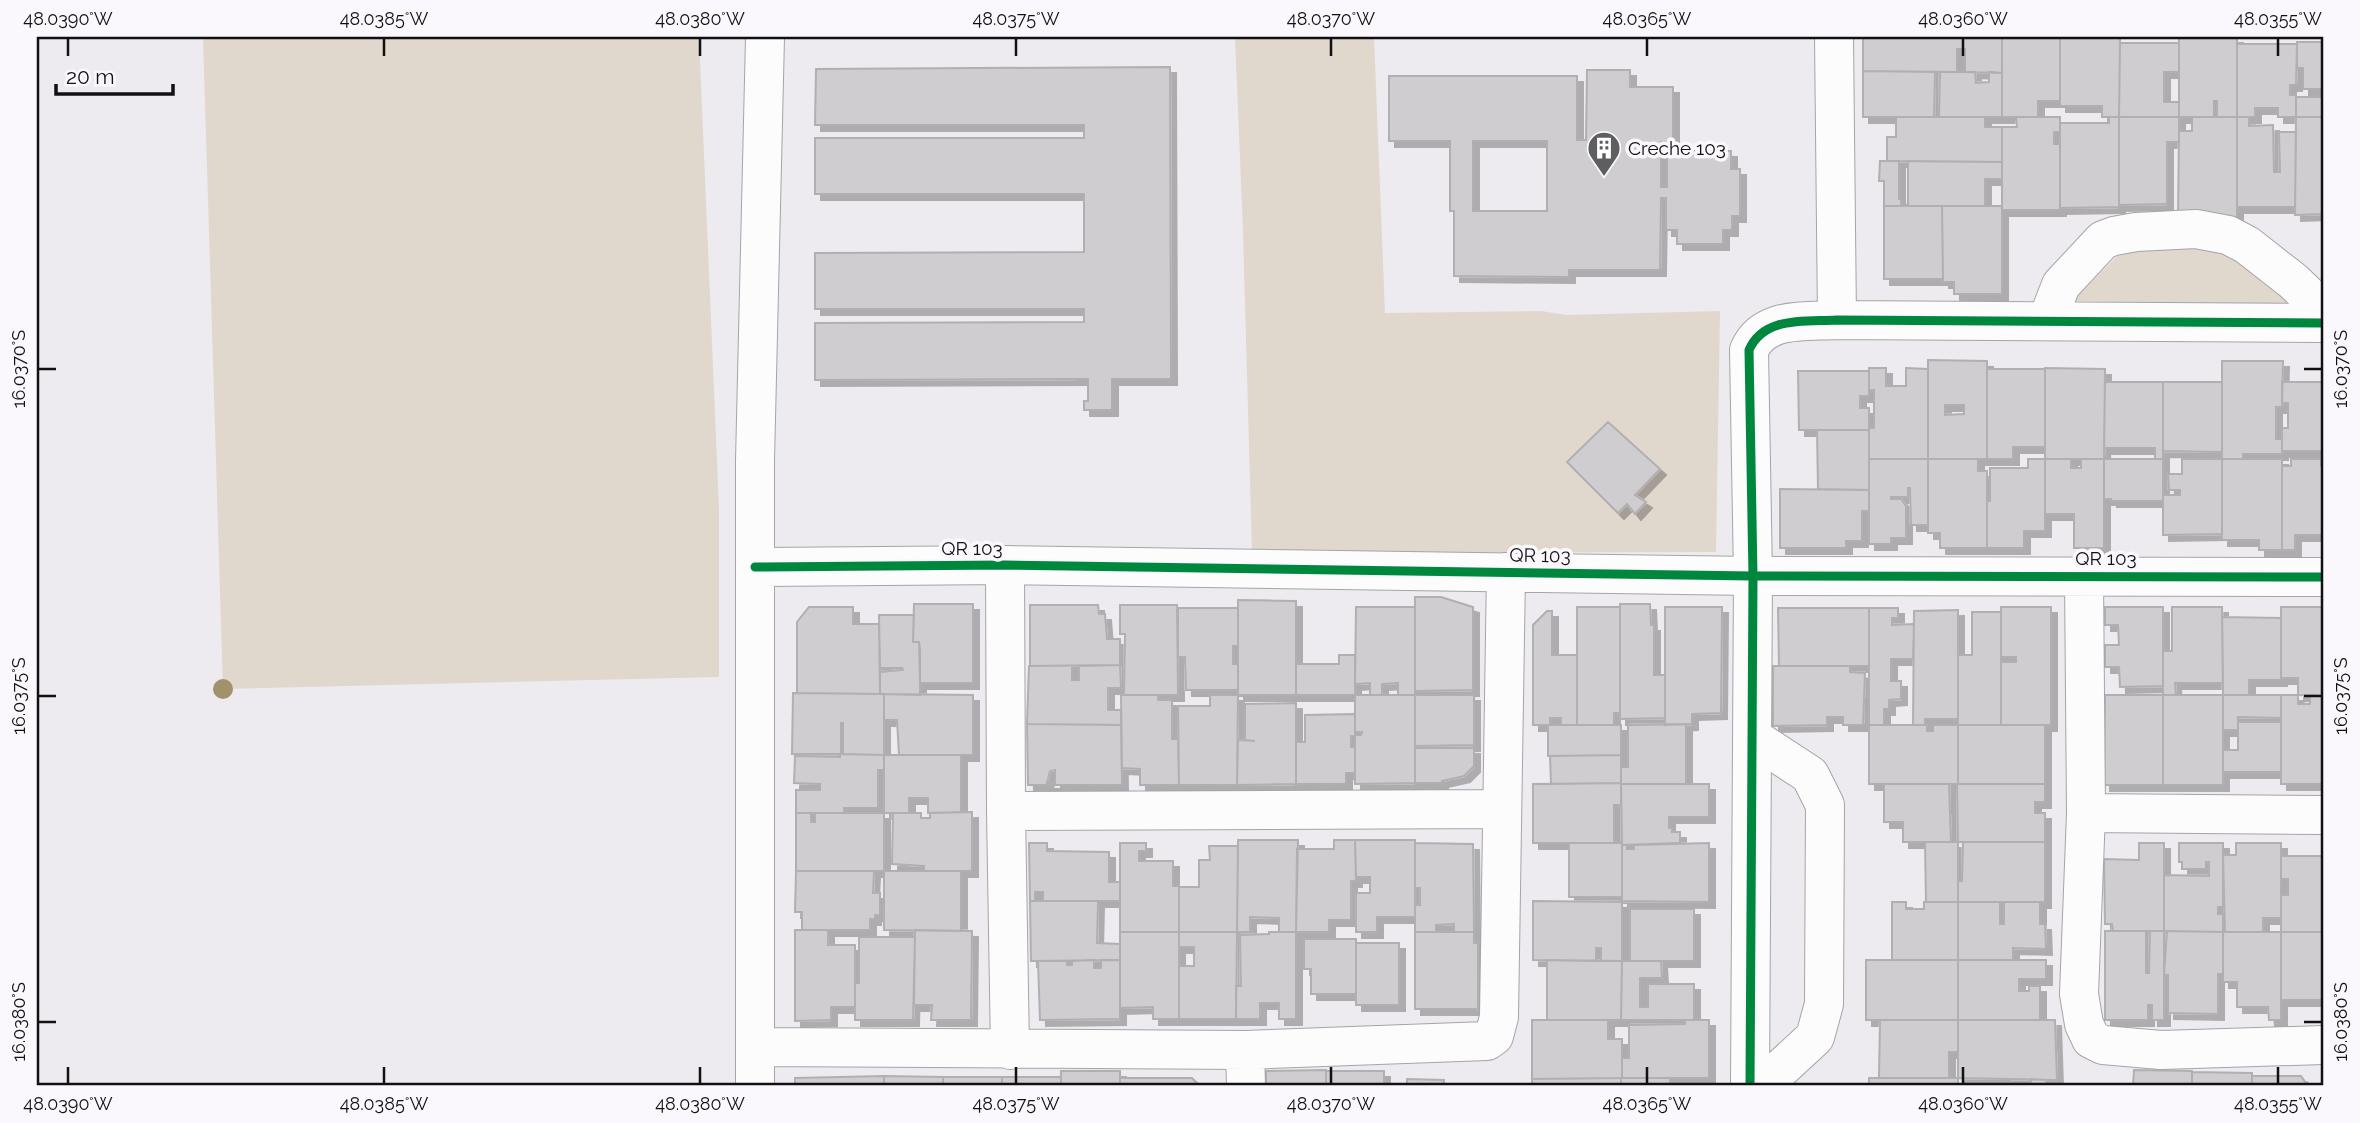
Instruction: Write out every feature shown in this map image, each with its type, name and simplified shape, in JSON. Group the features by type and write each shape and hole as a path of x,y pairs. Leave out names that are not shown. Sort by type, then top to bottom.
{"street":[{"path":"755,1086 757,328 765,37"},
{"path":"1834,37 1837,320"},
{"path":"2047,321 2061,285 2103,240 2136,232 2196,229 2228,235 2247,245 2293,281 2323,310"},
{"path":"1750,1086 1753,576 1749,351 1754,339 1779,323 1837,320 2323,323"},
{"path":"1005,565 1010,1050"},
{"name":"QR 103","path":"755,566 1005,565 1753,576 2323,577"},
{"path":"755,1047 1010,1050 1245,1068 1487,1041 1494,1036 1499,1017 1506,572"},
{"path":"2084,576 2086,813 2079,993 2084,1024 2091,1039 2103,1045 2161,1050 2323,1045"},
{"path":"1752,737 1810,775 1825,805 1824,1004 1815,1037 1762,1086"},
{"path":"1006,811 1502,809"},
{"path":"2086,813 2323,815"}],"shaded area":[{"path":"203,37 699,37 719,508 719,677 223,689"},
{"path":"1235,37 1374,37 1385,313 1541,311 1567,315 1720,311 1716,552 1252,553"},
{"path":"2215,246 2286,286 2312,317 2060,314 2125,248"}],"building":[{"path":"1863,37 2002,37 2002,73 1965,72 1965,49 1957,49 1957,72 1863,71"},
{"path":"2002,37 2060,37 2060,101 2038,101 2038,117 2002,117"},
{"path":"2060,37 2120,37 2119,117 2102,117 2102,106 2060,106"},
{"path":"2179,37 2237,37 2237,117 2217,117 2217,101 2214,101 2214,117 2179,117"},
{"path":"2297,42 2323,42 2323,89 2303,89 2303,68 2297,68"},
{"path":"2120,43 2179,43 2179,72 2164,72 2164,102 2179,102 2179,117 2119,117"},
{"path":"2237,44 2297,44 2296,85 2290,85 2290,95 2296,95 2296,117 2278,117 2278,108 2255,108 2255,117 2237,117"},
{"path":"1170,67 1171,379 1112,379 1112,410 1084,410 1084,401 1088,401 1088,379 815,380 815,323 1084,322 1084,309 815,309 815,253 1084,252 1084,194 815,194 815,138 1084,138 1084,125 815,125 816,69"},
{"name":"Creche 103","path":"1587,70 1630,70 1630,87 1673,87 1673,142 1661,142 1661,187 1667,187 1667,151 1731,151 1731,169 1740,169 1740,216 1732,216 1732,230 1723,230 1723,244 1677,244 1677,230 1666,230 1666,198 1661,198 1660,270 1569,270 1569,277 1454,276 1450,141 1389,141 1389,76 1577,76 1577,140 1586,140","holes":["1473,141 1547,141 1547,211 1473,211"]},
{"path":"1863,71 1935,72 1934,117 1863,117"},
{"path":"1940,72 1975,72 1976,83 1989,82 1989,72 2002,73 2002,117 1939,117"},
{"path":"2296,97 2323,97 2323,117 2296,117"},
{"path":"1896,117 1985,117 1985,127 2002,127 2002,162 1887,161 1887,137 1896,137"},
{"path":"2016,117 2060,117 2060,132 2054,132 2054,144 2060,144 2060,210 2002,210 2002,127 2017,127"},
{"path":"2109,117 2119,117 2119,207 2060,208 2060,123 2109,123"},
{"path":"2119,117 2179,117 2179,142 2167,142 2167,204 2119,205"},
{"path":"2192,117 2237,117 2237,218 2178,219 2179,131 2192,131"},
{"path":"2237,117 2249,117 2249,126 2273,125 2274,172 2280,172 2279,132 2296,132 2295,207 2237,207"},
{"path":"2296,117 2323,117 2323,214 2295,215"},
{"path":"1880,161 1899,161 1901,206 1884,206 1884,181 1879,181"},
{"path":"1908,161 2002,162 2002,179 1985,179 1985,206 1908,206"},
{"path":"1884,206 1942,206 1943,279 1884,279"},
{"path":"1942,206 2002,206 2002,294 1954,294 1954,282 1943,282"},
{"path":"1928,360 1987,361 1987,459 1928,459","holes":["1945,405 1964,405 1964,414 1945,415"]},
{"path":"2222,361 2283,361 2282,407 2276,407 2276,439 2282,439 2282,454 2243,454 2243,459 2222,459"},
{"path":"1869,368 1886,368 1886,386 1906,386 1906,368 1928,369 1928,459 1869,459 1869,428 1874,428 1874,390 1869,390"},
{"path":"2045,368 2105,369 2104,459 2045,459"},
{"path":"1987,369 2045,369 2045,447 2013,447 2013,459 1987,459"},
{"path":"1798,371 1869,371 1869,396 1860,396 1860,408 1869,408 1869,430 1799,430"},
{"path":"2105,382 2163,382 2163,459 2155,459 2155,448 2104,448"},
{"path":"2163,382 2222,382 2222,452 2163,451"},
{"path":"2282,382 2323,382 2323,451 2282,451 2282,428 2288,428 2288,403 2282,403"},
{"path":"1608,422 1660,469 1635,495 1646,502 1635,514 1627,504 1618,513 1567,462"},
{"path":"1817,430 1869,430 1869,490 1818,489"},
{"path":"1869,459 1928,459 1928,525 1911,525 1908,488 1908,497 1891,497 1901,499 1906,506 1906,538 1891,538 1891,544 1869,544"},
{"path":"1928,459 1978,459 1978,471 1987,471 1987,548 1940,548 1940,533 1928,533"},
{"path":"2028,459 2045,459 2045,531 2024,531 2024,548 1987,548 1990,468 2028,468"},
{"path":"2045,459 2071,459 2071,468 2081,468 2081,459 2104,459 2104,548 2074,548 2074,514 2045,514"},
{"path":"2104,459 2163,459 2163,501 2104,499"},
{"path":"2182,459 2222,459 2222,534 2163,535 2163,495 2180,495 2180,490 2169,490 2168,474 2182,474"},
{"path":"2222,459 2282,459 2282,550 2259,550 2259,540 2222,540"},
{"path":"2291,459 2321,459 2323,535 2295,535 2295,550 2282,550 2282,466 2291,466"},
{"path":"1780,489 1869,490 1869,511 1862,511 1862,541 1846,541 1846,548 1780,548"},
{"path":"1415,597 1441,597 1473,607 1473,690 1415,691"},
{"path":"1238,600 1296,601 1296,695 1238,695"},
{"path":"914,604 973,604 973,683 920,683 919,642 913,642"},
{"path":"1620,604 1650,604 1651,625 1654,625 1654,675 1665,675 1665,718 1620,719"},
{"path":"1030,605 1098,605 1099,614 1105,614 1107,639 1120,639 1120,665 1030,666"},
{"path":"1120,605 1177,605 1178,695 1124,695 1125,634 1120,634"},
{"path":"809,607 853,607 853,624 879,624 880,694 797,693 797,622"},
{"path":"1356,607 1415,607 1415,695 1398,695 1398,683 1382,684 1382,695 1370,695 1370,683 1355,684"},
{"path":"1577,607 1620,607 1620,713 1614,713 1614,725 1577,725"},
{"path":"1665,607 1722,607 1721,713 1692,714 1692,724 1665,725"},
{"path":"2001,607 2051,607 2051,725 2001,725 2001,662 2016,662 2016,657 2001,657"},
{"path":"2105,607 2163,607 2163,686 2120,687 2119,667 2105,667 2105,645 2119,645 2118,625 2105,625"},
{"path":"2172,607 2222,607 2223,683 2175,683 2176,695 2163,695 2163,651 2172,651"},
{"path":"2281,607 2323,607 2323,696 2298,695 2298,678 2281,678"},
{"path":"1178,608 1238,608 1238,646 1233,646 1233,664 1238,664 1238,690 1186,690 1185,657 1178,657"},
{"path":"1778,608 1869,608 1869,666 1779,666"},
{"path":"1869,608 1898,608 1898,618 1892,618 1892,625 1914,624 1913,659 1891,659 1891,681 1901,681 1901,699 1889,700 1889,709 1884,709 1884,725 1869,725"},
{"path":"1958,610 1958,719 1925,719 1925,725 1913,725 1914,611"},
{"path":"1547,611 1552,611 1552,655 1577,655 1577,725 1561,725 1561,718 1550,718 1550,725 1533,725 1533,625"},
{"path":"1972,612 2001,612 2001,725 1958,725 1958,655 1972,655"},
{"path":"879,615 914,615 913,642 919,642 920,649 920,695 880,694 880,672 903,670 880,668"},
{"path":"2222,617 2281,618 2281,680 2249,680 2249,695 2223,695"},
{"path":"1339,655 1355,655 1355,695 1296,695 1296,664 1339,664"},
{"path":"1120,665 1121,688 1108,688 1108,710 1121,710 1121,725 1027,724 1029,666 1072,666 1072,680 1079,680 1079,666"},
{"path":"1773,666 1850,666 1850,672 1865,673 1863,725 1843,725 1843,717 1827,717 1827,725 1773,726"},
{"path":"793,693 884,694 884,755 843,754 843,723 841,754 792,754"},
{"path":"884,694 973,695 973,755 899,755 897,720 884,720"},
{"path":"1121,695 1158,695 1158,700 1172,700 1172,739 1178,739 1179,785 1140,785 1140,769 1122,768"},
{"path":"1210,695 1238,695 1237,785 1179,785 1178,706 1210,706"},
{"path":"1355,695 1415,695 1415,783 1355,784 1355,735 1361,735 1362,732 1355,732"},
{"path":"1415,695 1474,695 1474,745 1415,746"},
{"path":"2105,695 2163,695 2163,785 2104,785"},
{"path":"2163,695 2223,695 2223,785 2163,785"},
{"path":"2223,695 2281,695 2281,718 2238,717 2238,730 2223,730"},
{"path":"2281,695 2298,695 2298,704 2310,704 2310,695 2323,696 2323,784 2281,784"},
{"path":"1296,703 1296,784 1237,785 1238,740 1255,741 1245,740 1245,704"},
{"path":"1355,714 1355,736 1351,736 1351,747 1355,747 1355,773 1346,773 1346,784 1296,784 1296,742 1305,742 1305,715"},
{"path":"2238,722 2281,722 2281,772 2223,772 2223,750 2238,750"},
{"path":"1027,724 1121,725 1122,785 1028,785","holes":["1055,770 1055,783 1047,783 1050,771"]},
{"path":"1686,724 1686,784 1621,784 1621,767 1628,767 1628,725"},
{"path":"1548,725 1621,725 1621,755 1548,756"},
{"path":"1869,725 1927,725 1927,731 1933,731 1933,725 1958,725 1958,784 1869,784"},
{"path":"1958,725 2045,725 2045,784 1958,784"},
{"path":"1415,748 1474,748 1474,766 1464,776 1442,783 1415,783"},
{"path":"840,754 884,755 884,770 878,770 878,808 844,808 844,813 796,813 796,790 820,790 820,784 794,783 795,756 840,757"},
{"path":"884,755 961,755 961,812 928,813 928,798 909,798 909,813 884,813"},
{"path":"1621,755 1621,783 1551,784 1550,756"},
{"path":"1621,783 1621,805 1614,805 1614,843 1533,843 1533,784"},
{"path":"1621,784 1709,784 1709,817 1669,817 1669,828 1672,828 1672,832 1680,832 1680,843 1622,845"},
{"path":"1884,784 1949,784 1951,842 1903,842 1903,822 1884,822"},
{"path":"1957,784 2045,784 2045,802 2035,802 2035,813 2045,813 2045,842 1958,842"},
{"path":"972,812 972,871 924,871 924,866 892,864 893,813 921,813 921,818 930,818 930,813"},
{"path":"796,813 811,813 811,822 815,822 815,813 884,813 884,871 796,871"},
{"path":"1238,840 1298,840 1296,932 1279,932 1279,918 1250,917 1250,932 1237,932"},
{"path":"1334,840 1355,840 1356,881 1351,881 1351,920 1329,920 1329,932 1296,932 1297,849 1334,849"},
{"path":"1355,840 1415,840 1415,917 1377,917 1377,932 1356,932 1356,893 1370,893 1370,877 1356,877"},
{"path":"1925,842 1958,842 1958,902 1926,902"},
{"path":"1963,842 2045,842 2045,902 1958,902 1958,881 1962,881"},
{"path":"1029,843 1047,843 1047,851 1109,852 1109,882 1120,882 1120,901 1043,901 1043,892 1035,892 1035,901 1030,901"},
{"path":"1120,843 1146,843 1146,851 1139,851 1139,861 1173,861 1173,886 1179,886 1179,932 1120,932"},
{"path":"1415,843 1473,844 1474,932 1454,932 1454,924 1436,925 1436,932 1415,932 1415,905 1420,905 1420,888 1415,888"},
{"path":"1569,843 1622,843 1622,897 1569,897"},
{"path":"1709,843 1709,902 1622,901 1622,845 1627,845 1627,849 1634,849 1634,845"},
{"path":"2139,843 2164,843 2164,931 2113,931 2112,924 2105,924 2104,859 2139,860"},
{"path":"2179,843 2223,843 2223,907 2218,907 2218,914 2223,914 2223,932 2164,931 2164,875 2209,876 2209,862 2206,862 2206,869 2182,869 2182,862 2179,862"},
{"path":"2236,843 2281,843 2281,918 2263,918 2263,932 2225,932 2223,855 2236,855"},
{"path":"1209,846 1238,846 1237,932 1179,932 1179,887 1199,887 1199,860 1210,860"},
{"path":"2281,856 2323,856 2323,932 2281,932 2281,895 2288,895 2288,879 2281,879"},
{"path":"796,871 874,871 873,893 880,893 880,915 870,919 870,930 802,930 802,912 795,912"},
{"path":"884,871 961,871 961,931 884,930"},
{"path":"1030,901 1098,901 1097,943 1120,944 1120,960 1031,961"},
{"path":"1533,901 1622,902 1622,961 1601,961 1601,948 1596,948 1596,961 1533,960"},
{"path":"1892,902 1906,902 1906,909 1924,909 1924,902 1958,902 1958,960 1892,960"},
{"path":"1958,902 2000,902 2000,924 2004,924 2004,902 2040,902 2040,924 2045,924 2046,949 2013,948 2013,960 1958,960"},
{"path":"1630,909 1694,909 1694,961 1630,961"},
{"path":"795,930 828,930 828,945 855,945 855,1007 831,1007 831,1020 795,1021"},
{"path":"915,930 972,931 971,1020 931,1020 932,1005 914,1005"},
{"path":"2105,931 2146,931 2146,973 2149,973 2150,931 2164,931 2164,1020 2152,1020 2152,1005 2148,1005 2148,1020 2105,1020"},
{"path":"2167,931 2223,932 2223,974 2218,974 2218,1014 2168,1013 2168,975 2164,975"},
{"path":"1120,932 1179,932 1179,1019 1153,1019 1153,1007 1120,1008"},
{"path":"1179,932 1237,932 1236,1019 1179,1019 1179,966 1194,966 1194,947 1179,947"},
{"path":"1296,932 1296,1019 1279,1019 1279,1003 1260,1003 1260,1019 1236,1019 1236,986 1241,986 1240,935"},
{"path":"1415,932 1474,932 1474,943 1478,943 1478,1009 1415,1009"},
{"path":"2223,932 2281,932 2281,1020 2269,1020 2268,1007 2237,1007 2237,982 2223,982"},
{"path":"2281,932 2323,932 2323,1000 2281,1000"},
{"path":"859,937 915,937 913,1020 855,1020 855,983 859,983"},
{"path":"1304,939 1356,939 1356,994 1311,994 1311,969 1304,969"},
{"path":"1356,943 1399,943 1399,1005 1356,1005"},
{"path":"1094,960 1094,968 1101,968 1101,960 1120,960 1120,1019 1040,1020 1038,961 1067,961 1067,965 1072,965 1072,961"},
{"path":"1547,960 1622,961 1621,1020 1547,1020"},
{"path":"1866,960 1958,960 1958,1020 1866,1020"},
{"path":"1958,960 2046,960 2046,979 2019,979 2019,991 2029,991 2029,986 2040,986 2040,1020 1958,1020"},
{"path":"1622,961 1661,961 1662,978 1640,978 1640,1007 1648,1007 1648,984 1694,984 1694,1020 1621,1020"},
{"path":"1532,1020 1608,1020 1608,1039 1622,1039 1622,1078 1532,1079"},
{"path":"1685,1020 1709,1020 1709,1078 1622,1078 1622,1058 1629,1058 1629,1025 1685,1024"},
{"path":"1880,1020 1958,1020 1958,1052 1949,1052 1949,1078 1879,1078"},
{"path":"1958,1020 2055,1020 2057,1080 1958,1078"},
{"path":"1326,1070 1326,1086 1266,1086 1266,1071"},
{"path":"2134,1070 2192,1071 2192,1086 2133,1086"},
{"path":"1061,1071 1120,1071 1120,1086 1061,1086"},
{"path":"1326,1071 1384,1071 1384,1086 1326,1086"},
{"path":"2192,1072 2252,1073 2252,1086 2192,1086"},
{"path":"884,1076 884,1086 795,1086 795,1078"},
{"path":"884,1076 943,1077 943,1086 884,1086"},
{"path":"2252,1076 2301,1076 2308,1086 2252,1086"},
{"path":"943,1077 1002,1077 1002,1086 943,1086"},
{"path":"1002,1077 1061,1077 1061,1086 1002,1086"},
{"path":"1120,1078 1192,1078 1200,1086 1120,1086"},
{"path":"1621,1078 1670,1078 1670,1086 1621,1086"},
{"path":"1621,1078 1621,1086 1532,1086 1532,1079"},
{"path":"1869,1078 1958,1078 1958,1086 1869,1086"},
{"path":"1407,1079 1444,1080 1444,1086 1407,1086"},
{"path":"2031,1079 2046,1080 2046,1086 2031,1086"}],"cycle path":[{"path":"1750,1086 1753,576 1749,350 1756,339 1775,326 1799,321 2323,323"},
{"path":"755,567 1005,565 1753,576 2323,577"}],"place":[{"name":"Creche 103","path":"1604,178"}]}
